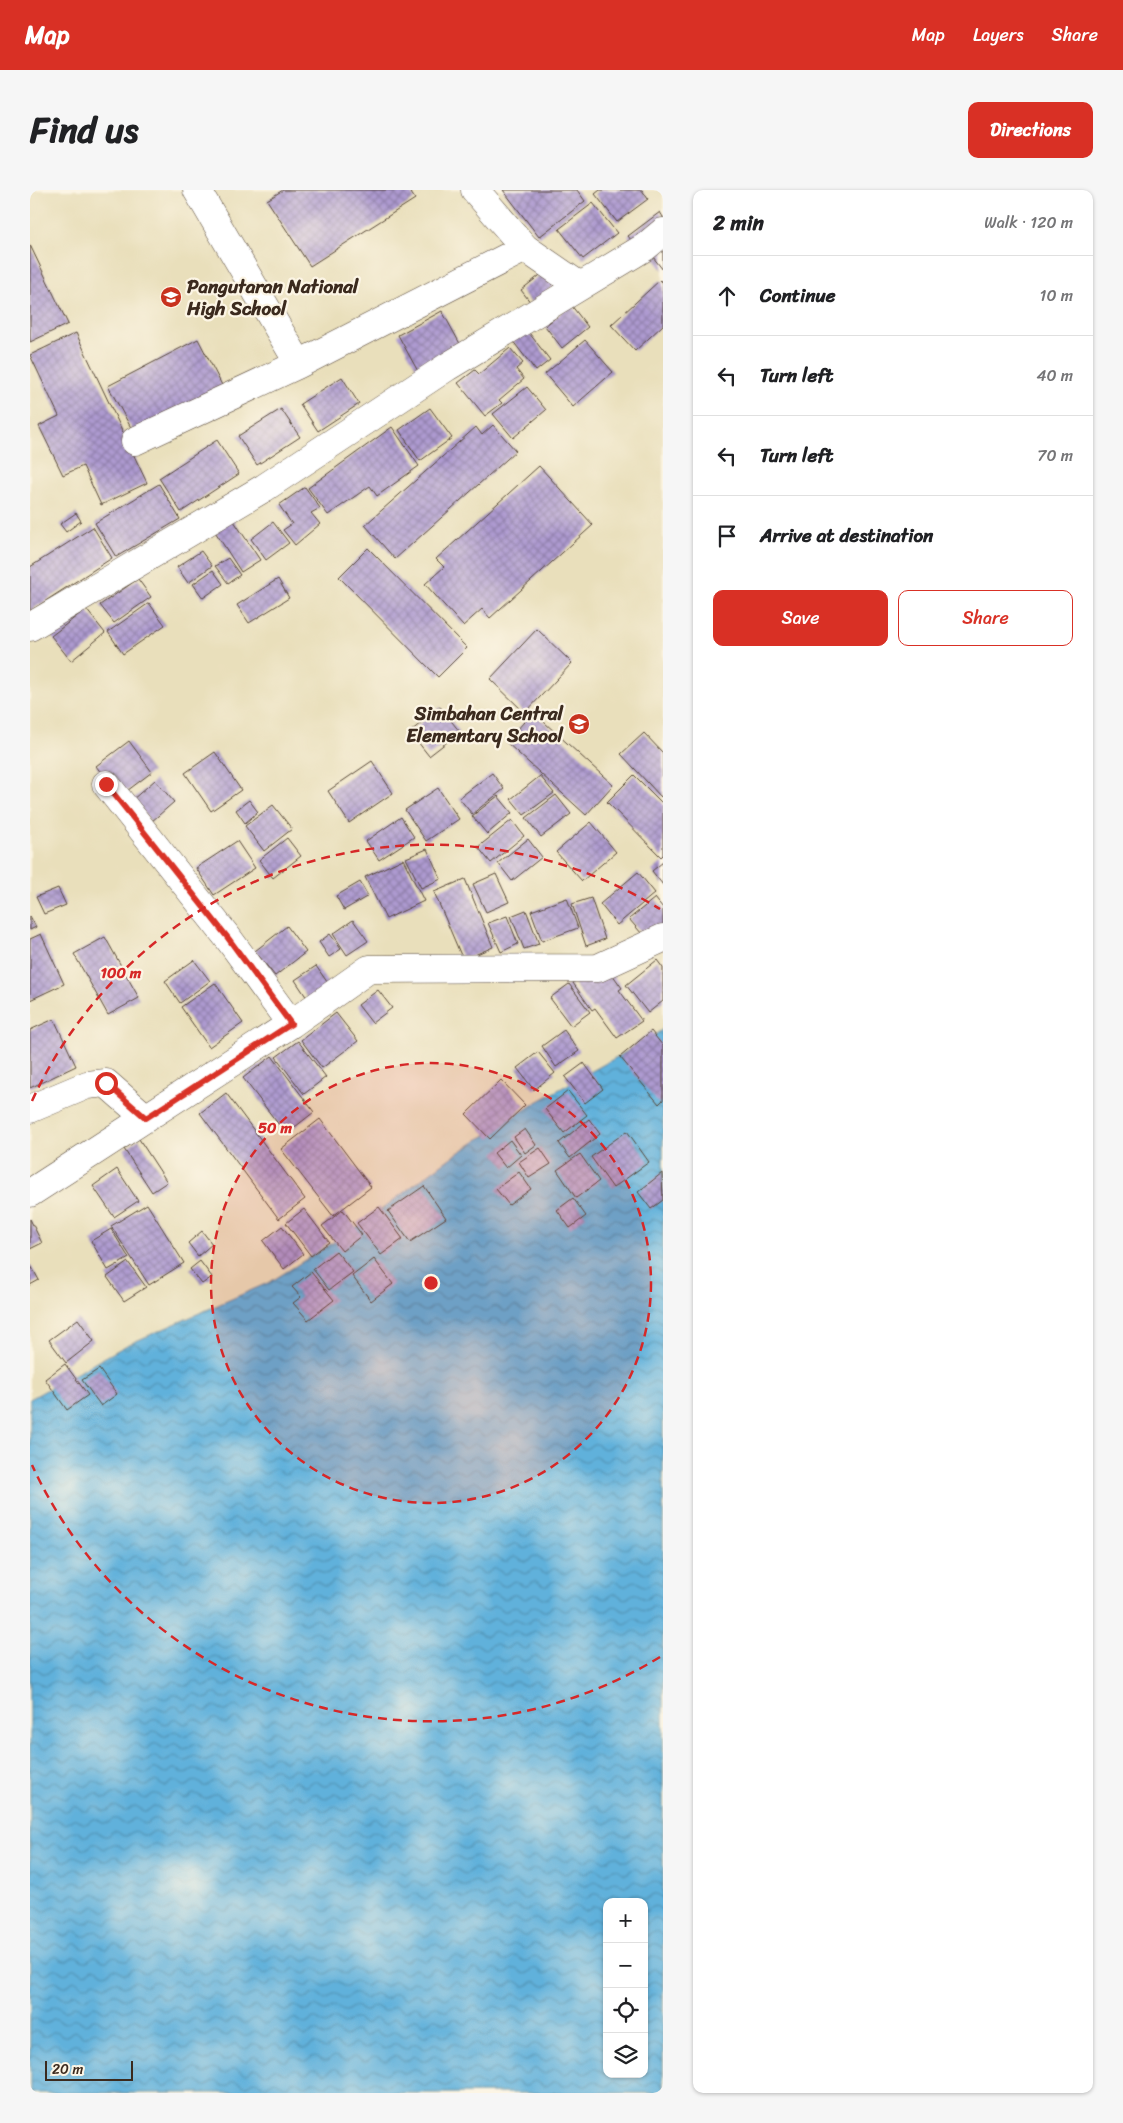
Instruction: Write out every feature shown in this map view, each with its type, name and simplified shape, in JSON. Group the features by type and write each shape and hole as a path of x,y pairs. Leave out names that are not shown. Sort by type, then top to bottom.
{"street":[{"path":"197,190 299,364"},
{"path":"475,190 525,248 580,286"},
{"path":"30,627 264,488 447,367 645,247 663,232"},
{"path":"135,441 299,364 525,248"},
{"path":"106,784 228,938 291,1024"},
{"path":"30,1193 291,1024 369,969 598,968 663,938"},
{"path":"30,1109 87,1084 106,1083 146,1118"}],"water":[{"path":"663,1029 663,2093 30,2093 30,1399 127,1345 270,1282 359,1226 450,1158 535,1103 649,1039"}],"building":[{"path":"283,190 409,190 415,199 310,266 267,200"},
{"path":"503,190 577,190 585,201 539,237"},
{"path":"600,190 642,190 648,199 617,222 595,194"},
{"path":"593,203 617,233 583,259 559,229"},
{"path":"660,212 663,217 663,243 644,257 628,236"},
{"path":"30,245 68,324 30,342"},
{"path":"663,249 663,270 653,257"},
{"path":"544,272 554,286 531,303 521,290"},
{"path":"660,280 663,283 663,325 635,351 611,325"},
{"path":"571,305 588,327 562,348 545,326"},
{"path":"442,311 464,351 420,375 398,335"},
{"path":"526,329 550,360 536,371 512,340"},
{"path":"76,333 147,483 101,505 83,466 63,475 39,426 59,416 30,355"},
{"path":"198,339 224,389 135,435 108,386"},
{"path":"585,340 613,372 573,407 545,374"},
{"path":"510,348 523,363 516,369 524,379 499,400 502,403 485,416 458,383 475,370 479,374"},
{"path":"342,377 359,404 318,431 300,404"},
{"path":"527,387 546,410 513,438 493,414"},
{"path":"430,408 452,438 420,461 399,430"},
{"path":"281,409 300,437 257,465 238,436"},
{"path":"493,425 516,451 395,559 365,525 476,427 482,435"},
{"path":"392,427 419,466 377,496 370,486 328,515 308,488"},
{"path":"217,440 239,474 181,512 159,478"},
{"path":"539,466 593,525 490,618 482,609 463,626 425,584 444,567 436,559"},
{"path":"159,484 180,519 116,557 95,523"},
{"path":"305,487 320,508 311,513 320,524 295,545 283,530 292,524 279,505"},
{"path":"76,513 81,521 66,532 60,524"},
{"path":"232,518 260,560 241,572 214,530"},
{"path":"273,522 289,543 266,560 251,539"},
{"path":"93,527 112,558 30,611 30,567"},
{"path":"368,548 467,648 438,677 339,577"},
{"path":"201,551 212,566 188,583 177,567"},
{"path":"228,558 240,575 228,583 215,566"},
{"path":"213,570 223,584 203,598 193,584"},
{"path":"138,579 151,597 114,623 100,605"},
{"path":"278,579 289,598 249,623 237,605"},
{"path":"149,603 165,625 123,654 108,632"},
{"path":"86,609 105,633 71,661 51,636"},
{"path":"537,629 572,663 525,713 490,679"},
{"path":"440,707 460,732 429,756 410,732"},
{"path":"533,712 613,785 586,815 506,742"},
{"path":"644,733 663,753 663,794 661,797 621,754"},
{"path":"129,741 152,772 119,797 96,766"},
{"path":"215,752 241,790 211,811 185,773"},
{"path":"372,761 393,793 349,823 328,791"},
{"path":"492,773 504,789 472,814 459,798"},
{"path":"634,775 663,804 663,855 661,857 607,802"},
{"path":"540,776 554,793 524,815 511,799"},
{"path":"155,780 174,802 151,822 132,800"},
{"path":"438,788 459,819 426,841 405,810"},
{"path":"556,795 571,814 541,837 526,818"},
{"path":"498,796 512,813 487,834 472,816"},
{"path":"249,800 258,812 245,823 236,810"},
{"path":"273,805 292,829 264,851 245,826"},
{"path":"401,817 414,837 379,860 366,841"},
{"path":"512,820 524,836 491,863 478,847"},
{"path":"591,822 616,852 582,881 556,852"},
{"path":"287,838 301,856 273,878 259,860"},
{"path":"528,839 542,857 512,881 498,863"},
{"path":"237,841 255,868 214,895 196,868"},
{"path":"427,849 441,879 421,888 406,858"},
{"path":"403,859 424,901 386,919 365,877"},
{"path":"663,862 663,885 652,871"},
{"path":"638,872 655,893 617,925 600,904"},
{"path":"496,874 509,902 486,912 473,884"},
{"path":"465,879 493,947 463,960 434,892"},
{"path":"360,882 368,896 344,910 336,896"},
{"path":"58,888 66,905 44,914 36,897"},
{"path":"567,898 578,928 542,941 531,911"},
{"path":"591,898 605,939 586,946 572,904"},
{"path":"655,898 663,908 663,930 649,942 629,919"},
{"path":"526,910 539,944 524,949 511,916"},
{"path":"30,916 36,927 30,930"},
{"path":"507,916 518,944 501,952 488,923"},
{"path":"353,920 368,941 347,955 333,934"},
{"path":"287,926 306,952 275,976 255,951"},
{"path":"41,934 64,984 30,1000 30,939"},
{"path":"330,934 341,949 329,957 319,942"},
{"path":"105,937 139,998 108,1015 74,954"},
{"path":"194,960 210,981 180,1003 165,981"},
{"path":"657,960 663,968 663,1001 648,1013 626,985"},
{"path":"603,961 622,988 619,990 642,1021 617,1038 595,1008 592,1010 573,983"},
{"path":"316,966 332,989 311,1004 295,980"},
{"path":"215,983 243,1023 209,1047 181,1007"},
{"path":"569,984 590,1012 571,1026 550,998"},
{"path":"378,990 392,1008 372,1023 358,1005"},
{"path":"336,1013 358,1041 322,1068 301,1040"},
{"path":"54,1019 76,1066 30,1088 30,1030"},
{"path":"564,1030 579,1051 556,1067 542,1046"},
{"path":"651,1031 663,1046 663,1100 659,1104 620,1057"},
{"path":"298,1041 326,1077 304,1094 276,1057"},
{"path":"538,1052 555,1073 534,1090 517,1068"},
{"path":"272,1056 314,1112 286,1134 243,1078"},
{"path":"584,1063 603,1089 585,1103 565,1077"},
{"path":"501,1080 525,1105 490,1139 466,1114"},
{"path":"568,1091 587,1115 564,1133 545,1109"},
{"path":"226,1093 305,1199 279,1219 200,1113"},
{"path":"320,1119 371,1187 333,1216 281,1149"},
{"path":"589,1119 600,1134 570,1158 559,1143"},
{"path":"525,1129 536,1145 525,1153 514,1137"},
{"path":"627,1131 649,1162 613,1188 591,1157"},
{"path":"139,1139 167,1182 152,1192 124,1149"},
{"path":"510,1140 521,1155 506,1168 494,1153"},
{"path":"540,1148 551,1164 529,1178 519,1162"},
{"path":"580,1154 599,1181 576,1198 557,1170"},
{"path":"117,1169 138,1201 114,1217 93,1186"},
{"path":"519,1172 531,1189 509,1205 496,1189"},
{"path":"662,1173 663,1200 651,1209 638,1192"},
{"path":"424,1186 446,1218 410,1242 388,1211"},
{"path":"573,1198 586,1216 570,1228 557,1210"},
{"path":"147,1204 184,1263 149,1285 111,1226"},
{"path":"379,1207 403,1239 381,1255 357,1223"},
{"path":"304,1209 329,1242 311,1256 286,1223"},
{"path":"343,1210 362,1235 342,1251 322,1226"},
{"path":"30,1219 42,1243 30,1249"},
{"path":"282,1226 303,1254 284,1269 263,1241"},
{"path":"111,1229 129,1258 108,1270 91,1241"},
{"path":"202,1231 212,1244 198,1256 188,1243"},
{"path":"336,1251 353,1272 329,1290 313,1269"},
{"path":"374,1259 393,1284 371,1301 352,1276"},
{"path":"200,1261 212,1277 202,1284 190,1269"},
{"path":"128,1262 146,1287 124,1301 107,1277"},
{"path":"30,1264 39,1280 30,1285"},
{"path":"311,1272 334,1300 308,1320 293,1303 301,1297 292,1287"},
{"path":"78,1319 94,1341 66,1363 49,1340"},
{"path":"65,1364 88,1395 67,1410 45,1379"},
{"path":"99,1369 117,1394 101,1406 82,1380"}],"place":[{"name":"Pangutaran National High School","path":"171,297"},
{"name":"Simbahan Central Elementary School","path":"579,724"}],"route":[{"path":"106,784 228,938 291,1024 146,1118 106,1083"}]}
